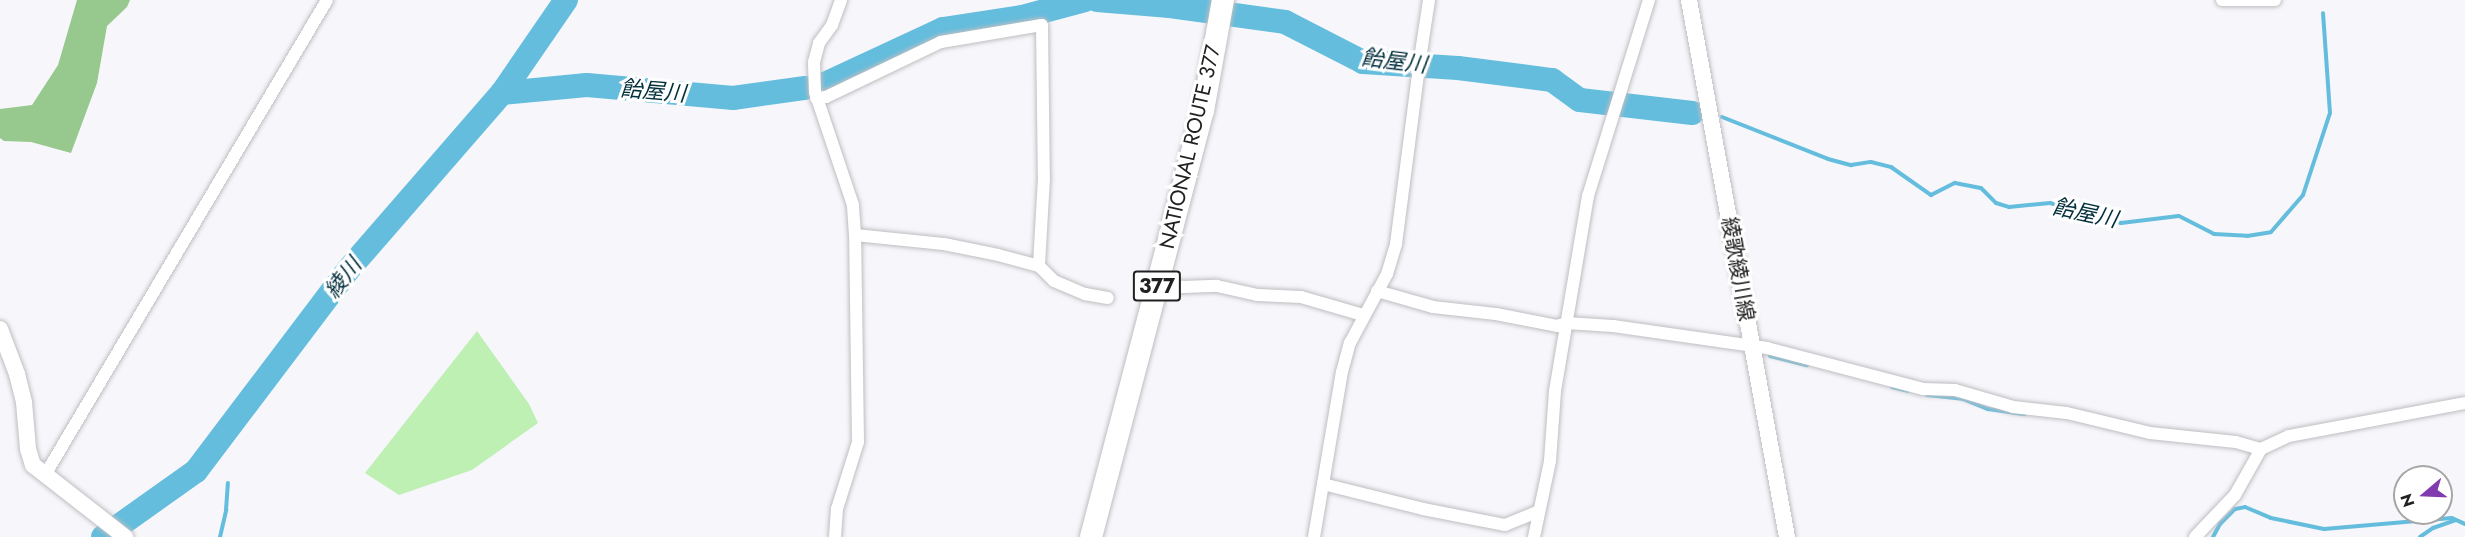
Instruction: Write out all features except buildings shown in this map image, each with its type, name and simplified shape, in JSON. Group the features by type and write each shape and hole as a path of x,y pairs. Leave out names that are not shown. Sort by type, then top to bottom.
{"highway":[{"name":"NATIONAL ROUTE 377","path":"1091,537 1203,111 1222,5"}],"main road":[{"name":"綾歌綾川線","path":"1689,0 1787,537"},
{"path":"0,329 17,374 24,402 28,449 33,465 125,537"}],"street":[{"path":"50,480 327,0"},
{"path":"835,537 837,509 858,442 854,205 816,98 814,62 819,43 832,25 842,0"},
{"path":"1314,537 1342,372 1350,343 1387,274 1396,244 1429,0"},
{"path":"1534,537 1537,512 1550,461 1555,391 1588,196 1617,109 1649,0"},
{"path":"2222,0 2275,0"},
{"path":"816,98 826,97 941,42 1042,25 1044,178 1039,266"},
{"path":"855,235 944,244 1039,266 1054,281 1085,294 1108,298"},
{"path":"1156,293 1183,287 1217,286 1258,295 1301,297 1363,315"},
{"path":"1377,291 1433,307 1496,314 1557,326 1566,323 1683,334 1752,346 1861,370 1923,389 1955,390 2013,407 2067,413 2150,433 2236,442 2261,449"},
{"path":"2195,537 2235,495 2261,449 2289,436 2465,403"},
{"path":"1323,484 1423,509 1505,525 1537,512"}],"green space":[{"path":"77,0 130,0 127,7 107,26 97,83 71,153 31,142 4,141 0,138 0,109 32,105 58,65"},
{"path":"477,331 529,404 538,423 472,470 399,495 365,473"}],"waterway":[{"name":"綾川","path":"103,537 196,471 348,270 502,93 566,0"},
{"name":"飴屋川","path":"825,84 943,29 1022,17 1085,0"},
{"name":"飴屋川","path":"1097,0 1170,6 1285,22 1363,62 1458,68 1552,80 1580,100 1692,113"},
{"name":"飴屋川","path":"1722,117 1828,159 1851,165 1871,162 1891,167 1931,195 1955,183 1981,188 1996,203 2009,207 2050,203 2121,223 2179,216 2214,234 2247,236 2271,232 2303,195 2330,113 2323,13"},
{"name":"飴屋川","path":"502,93 587,85 733,98 805,88"},
{"path":"1770,356 1807,365"},
{"path":"1892,387 1908,391"},
{"path":"1927,395 1963,399 1988,409 2025,414"},
{"path":"220,537 226,510 228,483"},
{"path":"2213,537 2220,524 2235,509 2245,507 2271,518 2324,529 2452,518 2465,524"},
{"path":"2420,537 2433,528 2456,520"}]}
